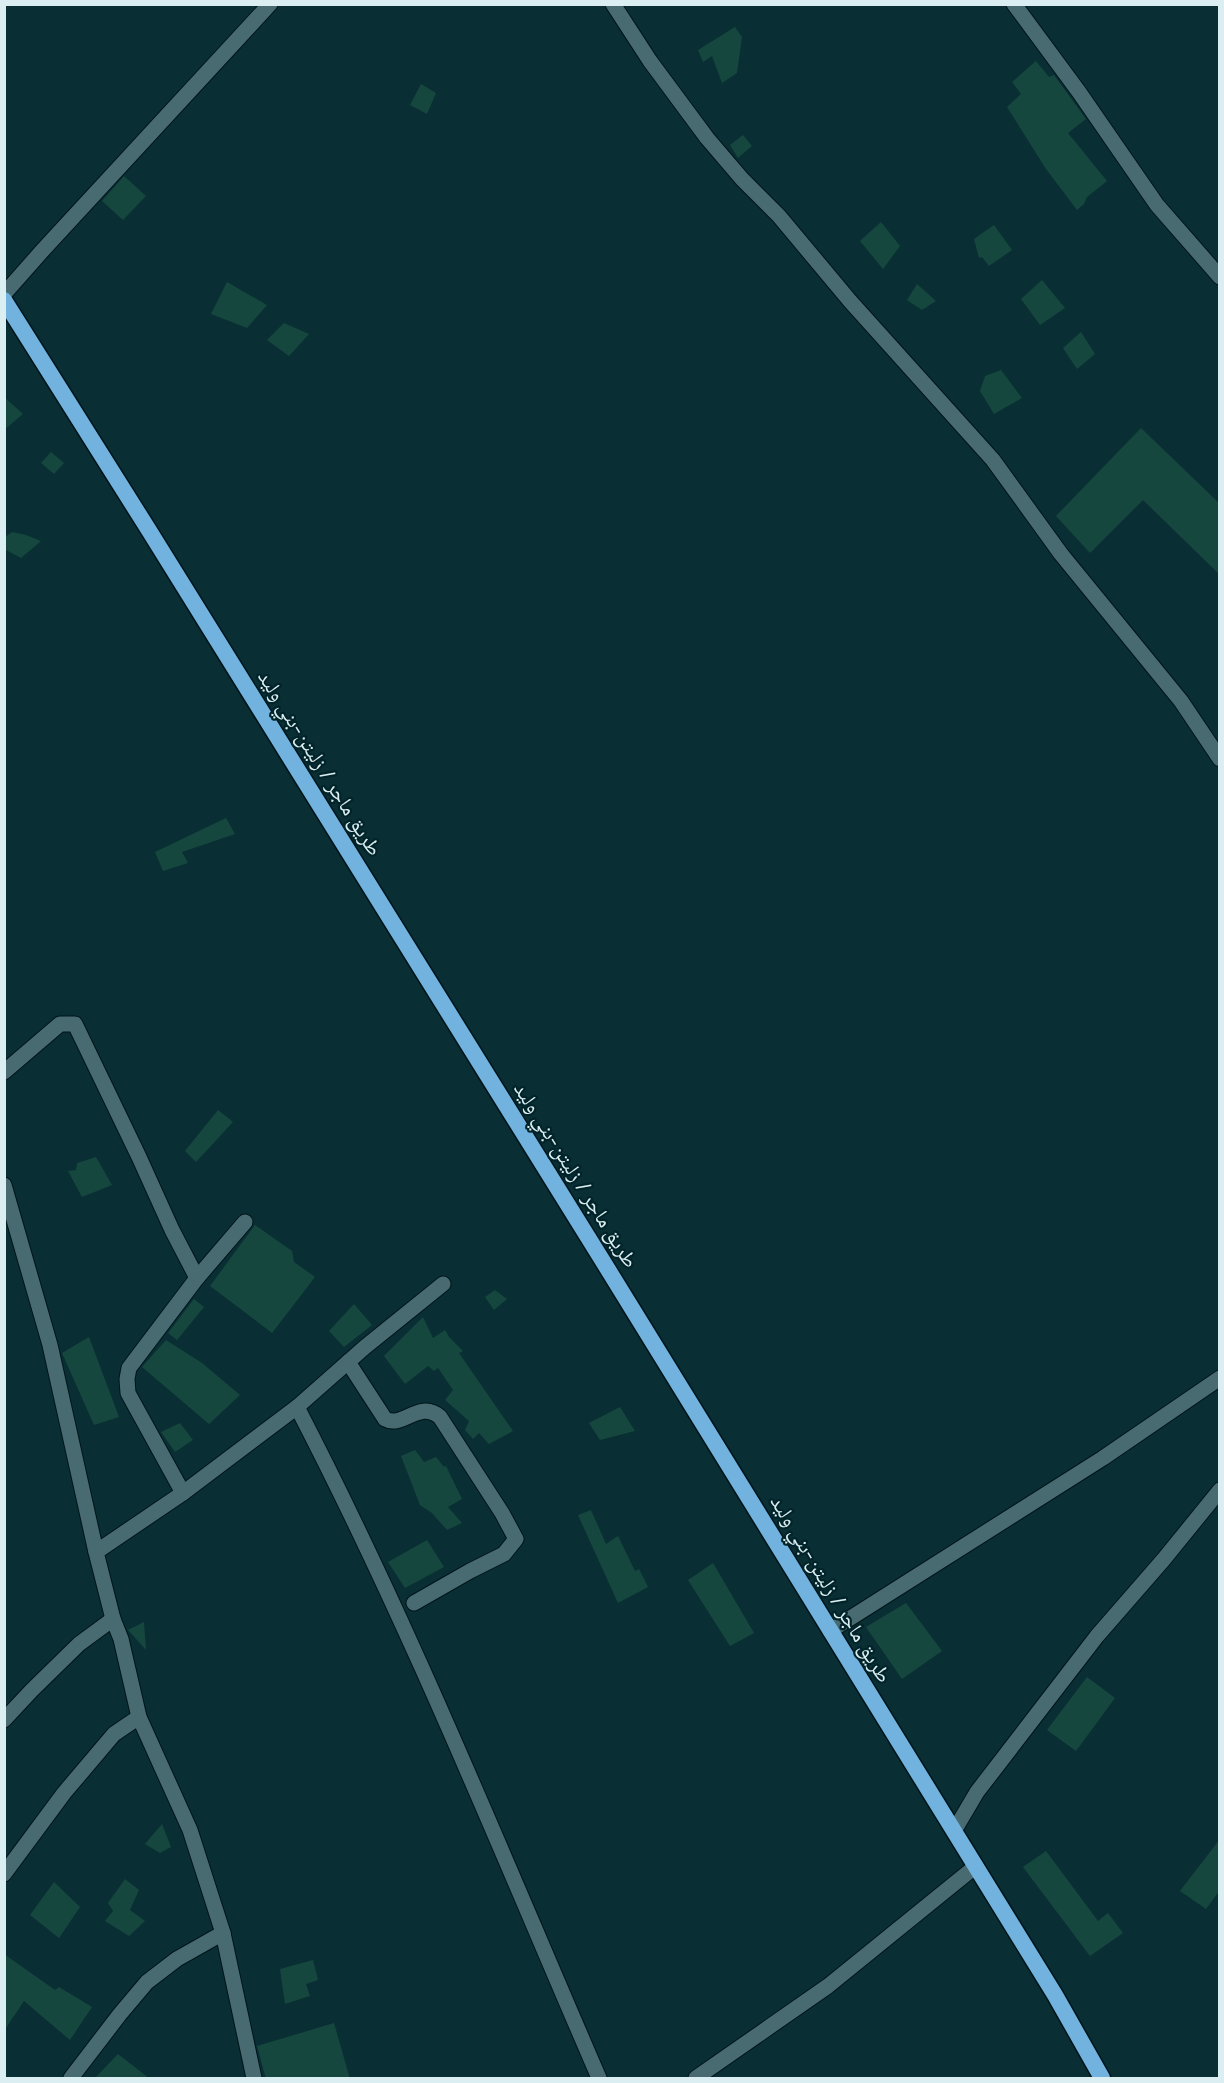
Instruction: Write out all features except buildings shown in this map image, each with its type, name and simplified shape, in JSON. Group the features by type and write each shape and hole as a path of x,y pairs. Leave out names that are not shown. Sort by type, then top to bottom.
{"highway":[{"name":"طريق ماجر / زليتن-بني وليد","path":"4,300 157,542 598,1253 1055,1995 1102,2079"}],"street":[{"path":"4,294 270,4"},
{"path":"613,4 650,61 706,138 779,216 850,301 993,460 1061,554 1180,701 1220,759"},
{"path":"1014,4 1079,92 1157,205 1220,277"},
{"path":"4,1072 60,1024 75,1024 197,1278"},
{"path":"4,1185 50,1346 96,1552 113,1619 121,1639 139,1717 190,1830 223,1933 254,2079"},
{"path":"183,1493 128,1393 129,1368 197,1278 245,1222"},
{"path":"96,1552 183,1493 297,1407 443,1284"},
{"path":"348,1362 385,1419 395,1421 427,1411 434,1412 440,1417 502,1513 516,1539 504,1554 470,1570 414,1604"},
{"path":"830,1631 1102,1458 1220,1378"},
{"path":"297,1407 329,1468 404,1627 599,2079"},
{"path":"954,1831 977,1792 1097,1636 1220,1490"},
{"path":"4,1720 79,1644 113,1619"},
{"path":"4,1874 64,1793 114,1734 139,1717"},
{"path":"696,2079 828,1986 976,1866"},
{"path":"71,2079 147,1982 177,1959 223,1933"}]}
